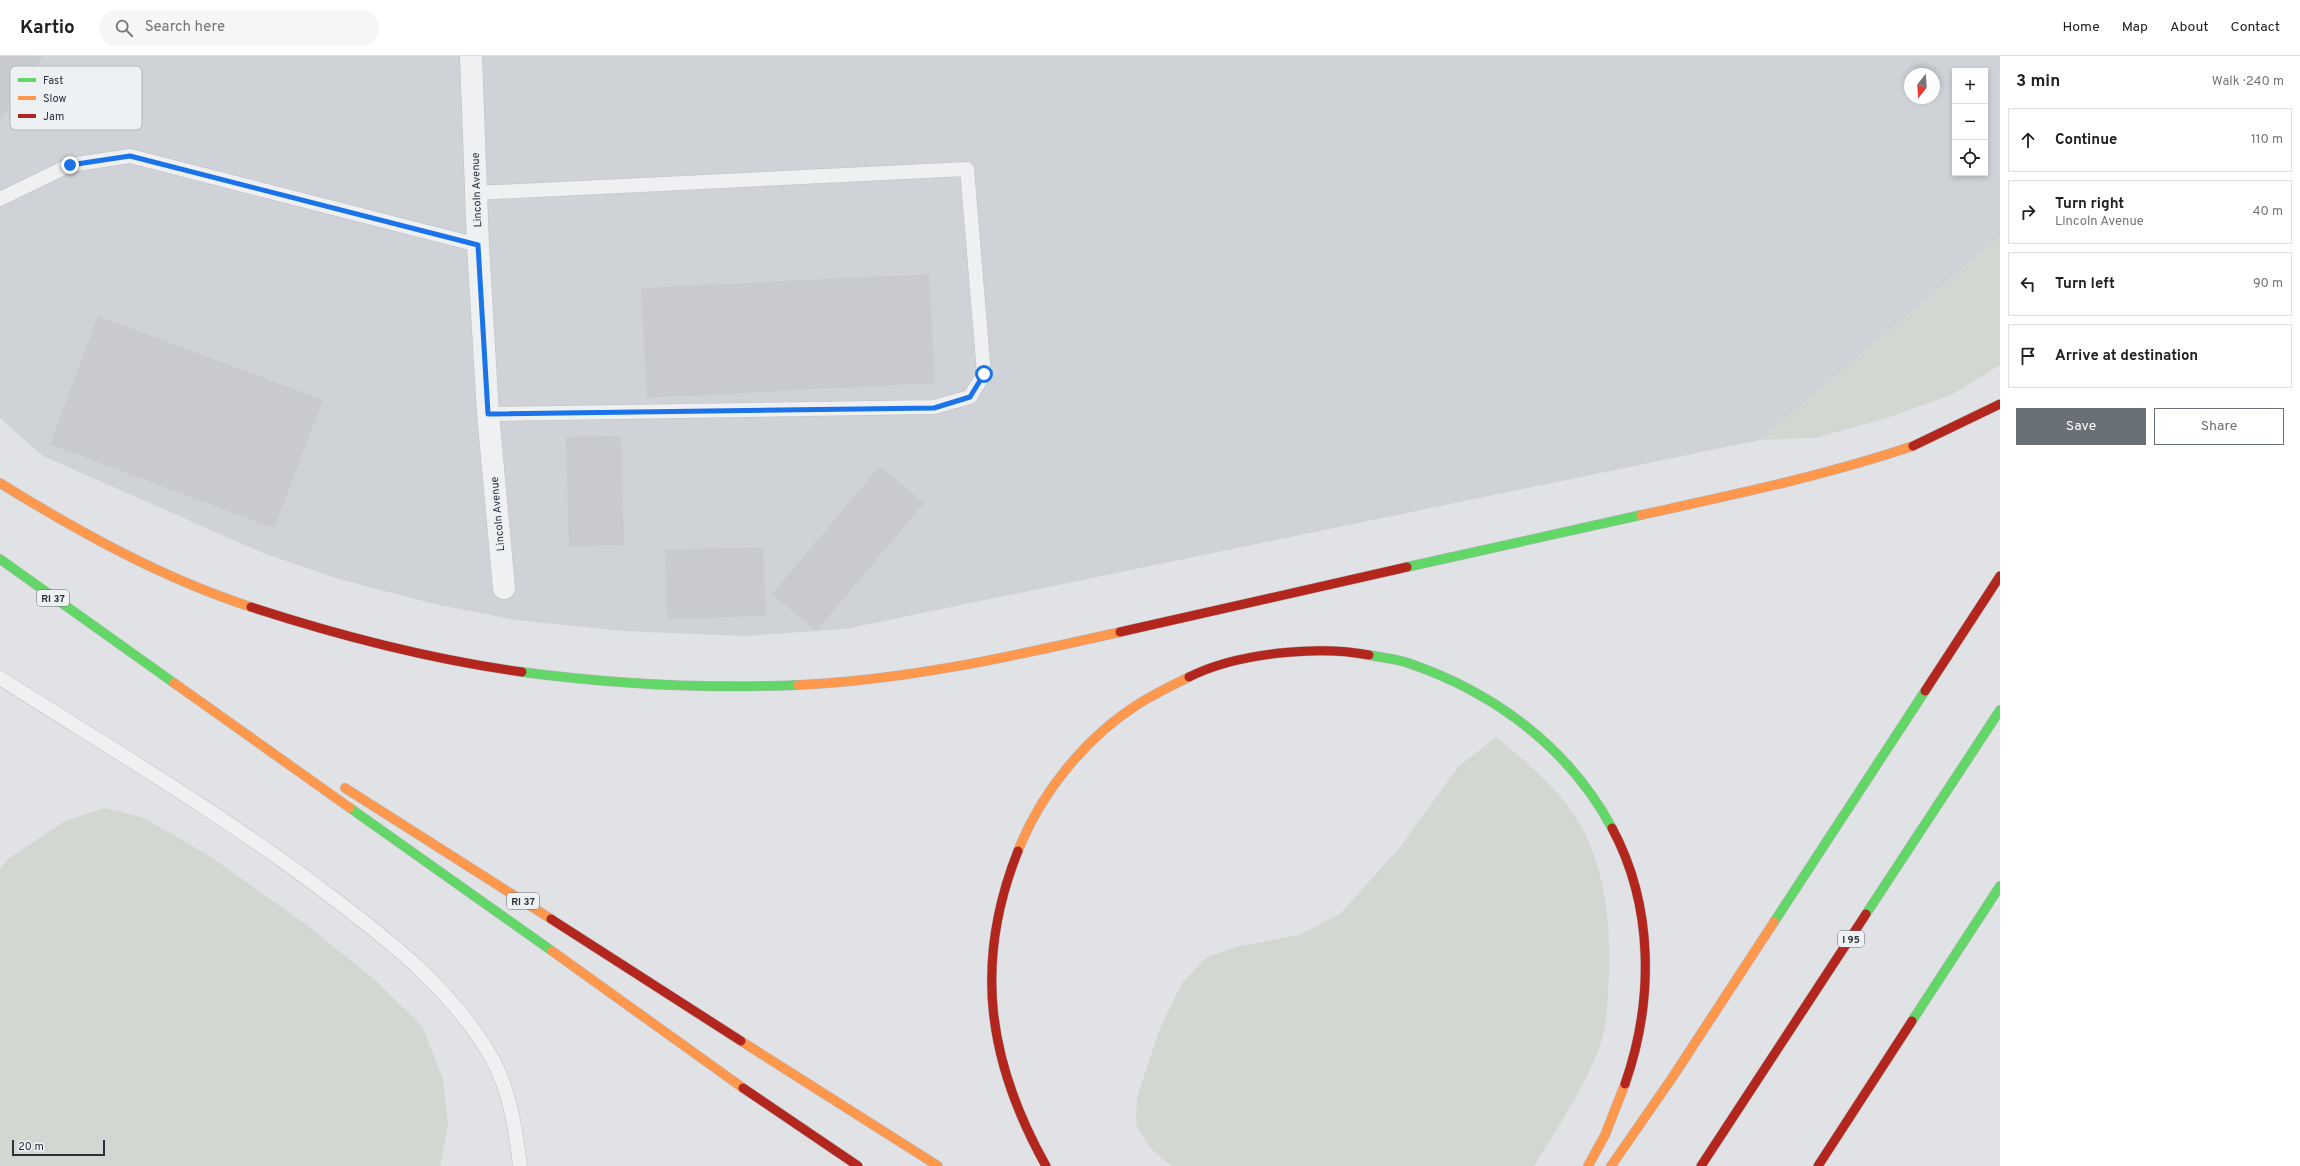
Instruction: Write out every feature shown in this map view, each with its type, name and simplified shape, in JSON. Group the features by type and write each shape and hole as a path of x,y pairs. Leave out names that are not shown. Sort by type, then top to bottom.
{"highway":[{"path":"0,483 101,542 163,572 230,599 301,623 375,644 436,658 587,680 671,685 767,686 836,682 981,661 1763,488 1865,462 1919,444 2000,404"},
{"name":"RI 37","path":"0,559 108,636 282,747"},
{"path":"1611,1166 1672,1078 2000,576"},
{"path":"108,636 755,1096 858,1166"},
{"path":"1046,1166 1024,1127 1010,1090 997,1043 992,995 993,945 1000,902 1013,860 1030,822 1059,776 1080,753 1103,730 1149,697 1204,669 1271,652 1304,650 1361,653 1400,660 1466,684 1518,718 1544,740 1568,764 1605,814 1628,862 1638,896 1643,924 1646,974 1642,1019 1631,1070 1608,1130 1588,1166"},
{"name":"I 95","path":"1701,1166 2000,710"},
{"name":"RI 37","path":"335,782 938,1166"},
{"path":"1818,1166 2000,886"}],"street":[{"name":"Lincoln Avenue","path":"471,56 478,245 488,414 504,588"}],"lane":[{"path":"0,199 70,165 130,156 478,245"},
{"path":"476,193 967,169 984,374 970,397 934,408 488,414"},
{"path":"0,678 235,827 363,920 405,956 446,995 474,1030 494,1064 508,1099 520,1166"}],"shaded area":[{"path":"0,56 2000,56 2000,237 1760,440 845,629 745,636 623,631 516,620 434,604 339,579 263,553 43,456 0,418"},
{"path":"2000,237 2000,365 1951,395 1884,419 1815,438 1760,440"},
{"path":"1496,737 1547,782 1565,802 1585,833 1594,854 1601,877 1608,924 1608,994 1606,1023 1600,1044 1585,1080 1534,1166 1172,1166 1150,1148 1136,1125 1137,1097 1160,1028 1182,983 1207,957 1240,946 1299,935 1340,914 1401,846 1458,767"},
{"path":"105,808 144,818 211,857 308,926 375,980 422,1026 443,1079 448,1124 440,1166 0,1166 0,869 8,859 65,821"}],"building":[{"path":"0,56 43,56 36,66 10,66 10,105 0,120"},
{"path":"929,274 935,383 647,398 641,288"},
{"path":"98,316 323,400 274,528 50,444"},
{"path":"621,436 624,545 569,546 566,437"},
{"path":"880,466 924,503 816,631 772,594"},
{"path":"763,547 766,616 667,619 665,550"}],"traffic: fast":[{"path":"1407,567 1641,515"},
{"path":"0,559 174,683"},
{"path":"1369,655 1406,662 1442,676 1472,691 1527,727 1552,749 1574,773 1594,799 1612,828"},
{"path":"522,672 591,680 694,686 798,685"},
{"path":"1774,922 1925,691"},
{"path":"1866,914 2000,710"},
{"path":"350,808 552,951"},
{"path":"1912,1021 2000,886"}],"traffic: slow":[{"path":"1641,515 1812,476 1913,446"},
{"path":"0,483 60,519 153,568 251,607"},
{"path":"798,685 879,678 960,666 1120,632"},
{"path":"1018,851 1039,808 1068,767 1084,749 1120,716 1158,692 1189,677"},
{"path":"174,683 350,808"},
{"path":"345,788 551,919"},
{"path":"1611,1166 1672,1078 1774,922"},
{"path":"552,951 743,1088"},
{"path":"741,1041 938,1166"},
{"path":"1588,1166 1605,1135 1625,1084"}],"traffic: jam":[{"path":"1913,446 2000,404"},
{"path":"1120,632 1407,567"},
{"path":"1925,691 2000,576"},
{"path":"251,607 318,628 385,646 487,667 522,672"},
{"path":"1189,677 1230,662 1278,653 1326,651 1369,655"},
{"path":"1612,828 1626,858 1636,889 1642,921 1645,954 1645,987 1641,1020 1625,1084"},
{"path":"1018,851 1004,893 995,933 992,973 993,1012 1000,1050 1011,1089 1026,1127 1046,1166"},
{"path":"1701,1166 1866,914"},
{"path":"551,919 741,1041"},
{"path":"1818,1166 1912,1021"},
{"path":"743,1088 858,1166"}],"route":[{"path":"70,165 130,156 478,245 488,414 934,408 970,397 984,374"}]}
